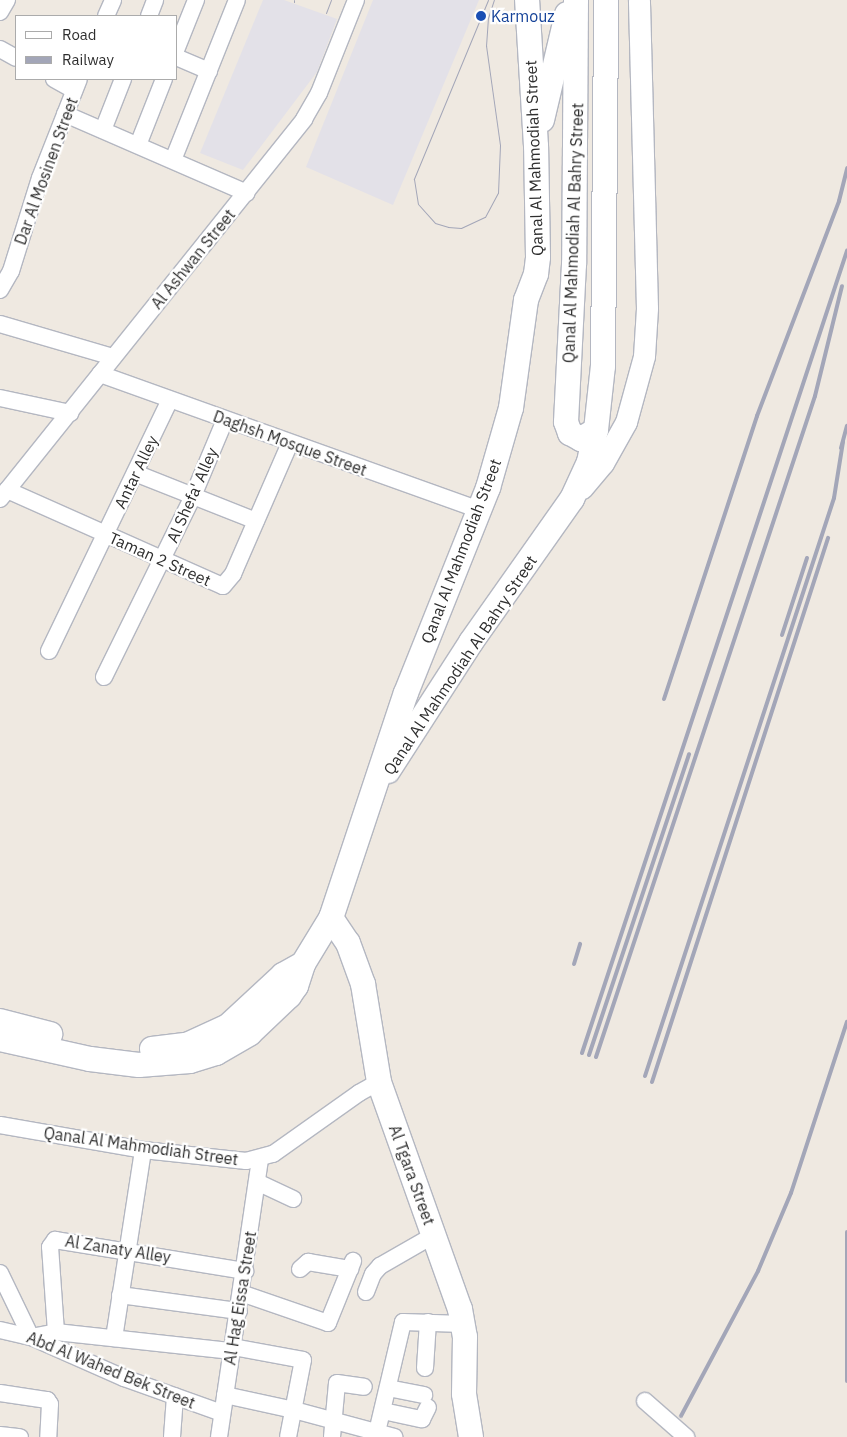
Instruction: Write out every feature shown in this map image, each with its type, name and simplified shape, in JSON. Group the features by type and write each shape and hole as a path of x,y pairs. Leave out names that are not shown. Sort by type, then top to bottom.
{"main road":[{"name":"Qanal Al Mahmodiah Street","path":"0,1039 119,1063 158,1065 190,1062 216,1053 250,1033 289,996 296,986 303,964 331,918 426,639 480,510 507,426 516,380 526,300 538,265 536,146 527,0"},
{"path":"536,146 570,0"},
{"name":"Qanal Al Mahmodiah Al Bahry Street","path":"576,0 574,255 566,422 570,433 581,439 596,430"},
{"name":"Qanal Al Mahmodiah Al Bahry Street","path":"374,794 471,642 572,499 589,462 596,430 604,345 606,0"},
{"name":"Al Tgara Street","path":"331,918 348,943 363,984 379,1082 455,1290 463,1324 464,1394 471,1437"},
{"path":"0,1021 80,1042 138,1050 187,1045 228,1026 283,975 303,964"}],"street":[{"path":"106,15 113,0"},
{"path":"149,15 155,0"},
{"path":"178,45 196,0"},
{"path":"173,160 237,0"},
{"name":"Al Ashwan Street","path":"4,490 70,413 247,192 312,106 356,0"},
{"path":"572,499 603,463 623,429 634,400 644,356 647,308 639,0"},
{"path":"0,49 15,57"},
{"path":"178,59 208,71"},
{"path":"59,80 77,84"},
{"path":"102,130 123,80"},
{"path":"138,145 164,80"},
{"name":"Dar Al Mosinen Street","path":"0,290 10,271 77,84"},
{"path":"65,114 247,192"},
{"path":"0,324 113,357"},
{"name":"Daghsh Mosque Street","path":"100,374 480,510"},
{"path":"0,398 70,413"},
{"name":"Antar Alley","path":"49,651 170,400"},
{"name":"Al Shefa' Alley","path":"104,677 162,560 225,420"},
{"name":"Taman 2 Street","path":"4,490 223,586 233,574 290,443"},
{"path":"135,473 256,521"},
{"name":"Qanal Al Mahmodiah Street","path":"0,1125 144,1150 232,1160 260,1159 285,1147 359,1093 379,1082"},
{"path":"114,1338 144,1150"},
{"name":"Al Hag Eissa Street","path":"219,1437 245,1271 260,1159"},
{"path":"257,1182 293,1199"},
{"path":"366,1292 373,1274 380,1266 434,1235"},
{"name":"Al Zanaty Alley","path":"56,1332 51,1243 60,1239 245,1271"},
{"path":"241,1294 328,1323 352,1265 308,1262 300,1269"},
{"path":"0,1273 31,1336 56,1332 232,1349 302,1360 288,1437"},
{"path":"120,1295 238,1311"},
{"path":"225,1396 294,1410 333,1429 387,1435 383,1411 402,1322 463,1324"},
{"path":"425,1368 428,1322"},
{"name":"Abd Al Wahed Bek Street","path":"0,1330 31,1336 122,1385 175,1396 222,1413"},
{"path":"333,1429 337,1384 364,1387"},
{"path":"383,1411 422,1419 426,1401 388,1388"},
{"path":"0,1393 47,1400 50,1404 48,1437"},
{"path":"172,1437 175,1396"},
{"path":"645,1402 686,1437"},
{"path":"0,1435 20,1437"}],"shaded area":[{"path":"263,0 284,0 337,19 317,72 243,170 200,153"},
{"path":"373,0 479,0 393,205 306,167"}],"tram line":[{"path":"326,13 331,0"},
{"path":"488,0 414,179 418,204 435,223 448,227 461,228 485,217 498,193 500,145 486,46 488,18 494,0"}],"railway":[{"path":"664,699 757,416 839,201 847,168"},
{"path":"582,1053 847,251"},
{"path":"596,1057 815,396 842,286"},
{"path":"841,448 847,426"},
{"path":"645,1076 834,498 843,442"},
{"path":"652,1082 828,538"},
{"path":"782,635 807,558"},
{"path":"589,1055 689,754"},
{"path":"574,964 580,944"},
{"path":"681,1416 758,1271 791,1193 847,1022"},
{"path":"847,1232 847,1381"}],"place":[{"name":"Karmouz","path":"481,16"}]}
